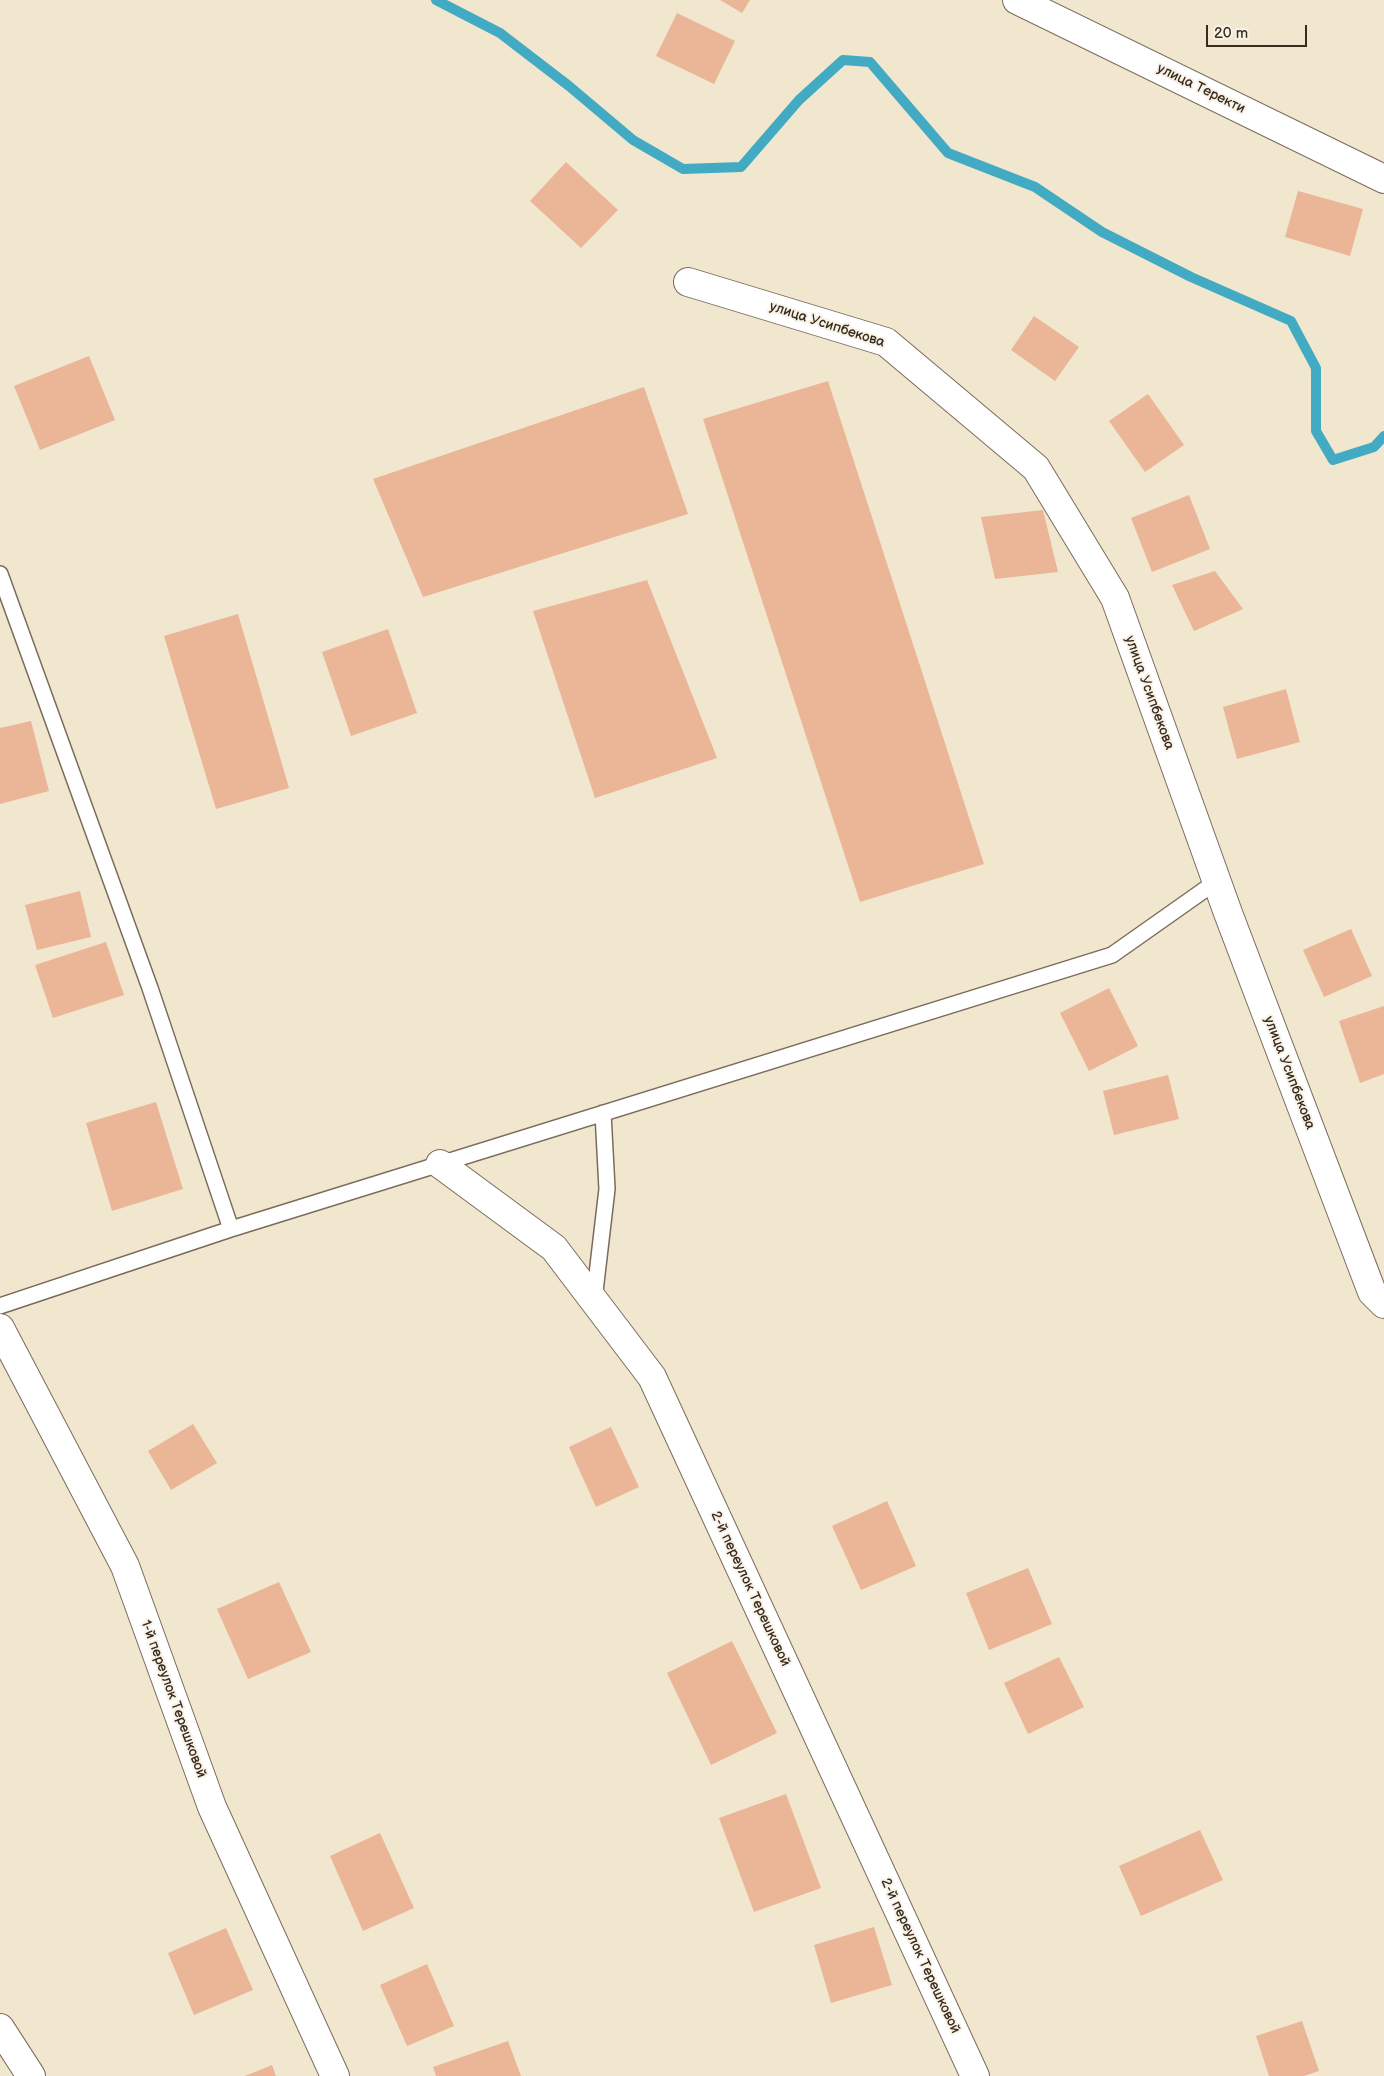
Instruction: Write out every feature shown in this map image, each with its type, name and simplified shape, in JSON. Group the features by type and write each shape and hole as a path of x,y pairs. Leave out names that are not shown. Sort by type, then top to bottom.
{"street":[{"name":"улица Теректи","path":"1017,0 1384,179"},
{"name":"улица Усипбекова","path":"688,282 886,342 1036,468 1116,598 1217,881 1372,1292 1384,1304"},
{"name":"2-й переулок Терешковой","path":"440,1164 554,1248 652,1377 975,2076"},
{"name":"1-й переулок Терешковой","path":"0,1328 125,1566 212,1807 335,2076"},
{"path":"0,2028 31,2076"}],"lane":[{"path":"0,574 150,988 231,1229"},
{"path":"0,1306 231,1229 1112,955 1217,881"},
{"path":"594,1300 607,1190 603,1113"}],"building":[{"path":"720,0 750,0 742,13"},
{"path":"677,13 735,41 714,84 656,56"},
{"path":"566,162 618,210 581,248 530,201"},
{"path":"1298,191 1363,209 1350,256 1285,237"},
{"path":"1034,316 1079,347 1055,381 1011,350"},
{"path":"89,356 115,420 40,450 14,386"},
{"path":"828,381 984,864 860,902 703,419"},
{"path":"644,387 688,514 423,597 373,479"},
{"path":"1148,394 1184,445 1145,472 1109,421"},
{"path":"1189,495 1210,549 1152,572 1131,518"},
{"path":"1043,510 1058,572 995,579 981,517"},
{"path":"1215,571 1243,609 1194,631 1172,585"},
{"path":"647,580 717,758 595,798 533,611"},
{"path":"238,614 289,788 216,809 164,636"},
{"path":"388,629 417,713 351,736 322,652"},
{"path":"1286,689 1300,742 1237,759 1223,707"},
{"path":"31,721 49,791 0,804 0,728"},
{"path":"80,891 91,937 37,950 25,905"},
{"path":"1351,929 1372,976 1324,997 1303,950"},
{"path":"106,942 124,995 53,1018 35,965"},
{"path":"1109,988 1138,1046 1089,1071 1060,1013"},
{"path":"1384,1006 1384,1074 1360,1083 1339,1021"},
{"path":"1168,1075 1179,1119 1114,1135 1103,1091"},
{"path":"156,1102 183,1189 112,1211 86,1123"},
{"path":"193,1424 217,1463 171,1490 148,1451"},
{"path":"611,1427 639,1487 596,1507 569,1447"},
{"path":"887,1501 916,1566 861,1590 832,1526"},
{"path":"1028,1568 1052,1624 989,1650 966,1593"},
{"path":"279,1582 311,1652 248,1679 217,1609"},
{"path":"732,1641 777,1733 711,1765 667,1673"},
{"path":"1059,1657 1084,1707 1028,1734 1004,1683"},
{"path":"786,1794 821,1888 754,1912 719,1818"},
{"path":"1200,1830 1223,1880 1141,1916 1119,1866"},
{"path":"380,1833 414,1908 363,1931 330,1856"},
{"path":"874,1927 892,1985 831,2003 814,1945"},
{"path":"226,1928 253,1990 194,2015 168,1953"},
{"path":"427,1964 454,2026 407,2046 380,1985"},
{"path":"1302,2021 1319,2071 1304,2076 1269,2076 1256,2036"},
{"path":"508,2041 521,2076 436,2076 433,2067"},
{"path":"272,2065 276,2076 245,2076"}],"waterway":[{"path":"436,0 500,33 569,86 633,140 683,169 741,167 799,100 843,60 870,62 948,153 1035,187 1102,232 1191,277 1291,321 1316,368 1316,431 1333,460 1374,447 1384,436"}]}
